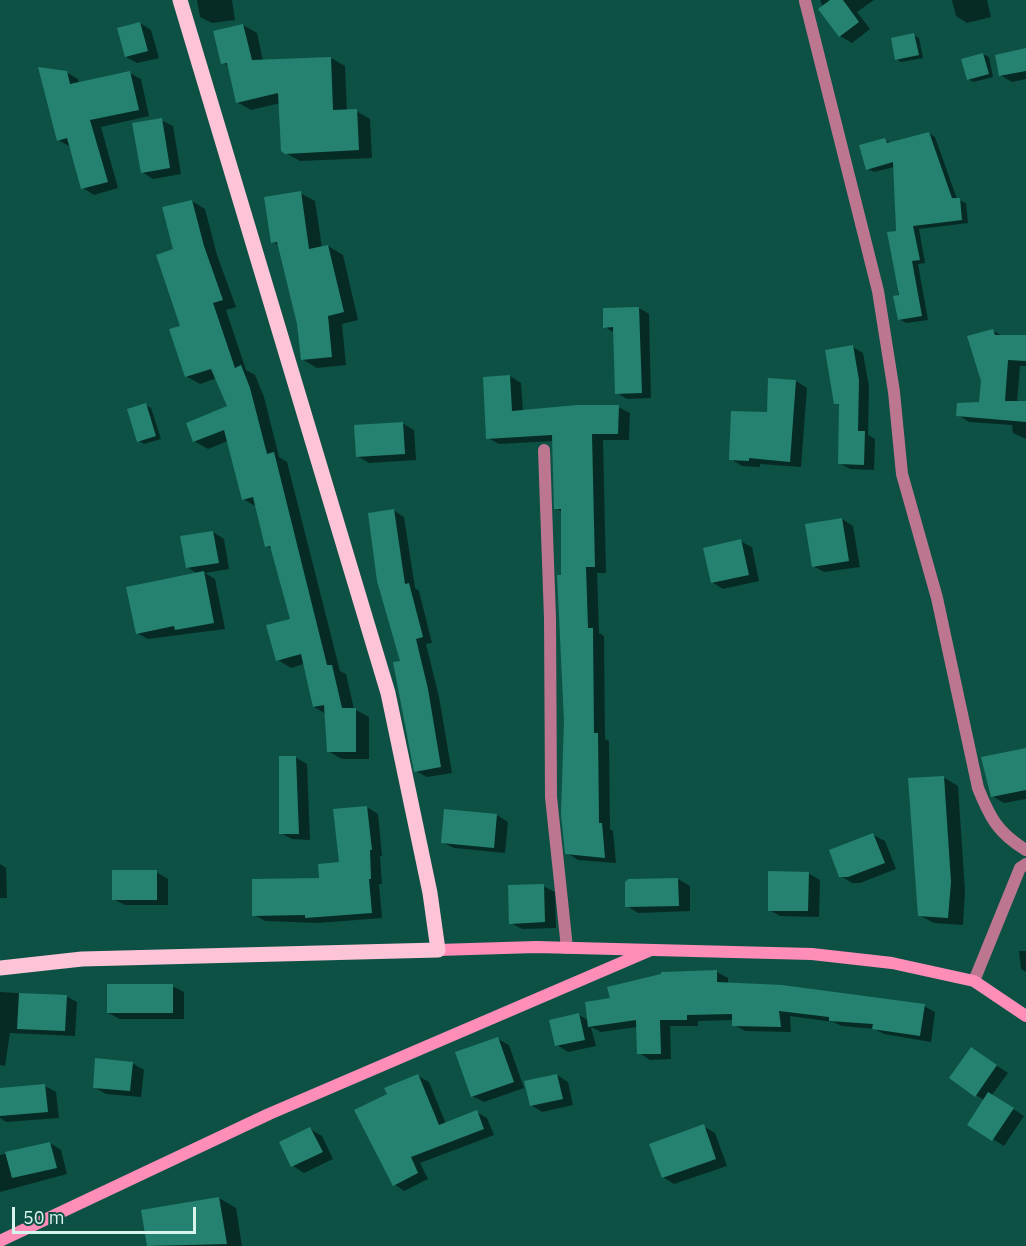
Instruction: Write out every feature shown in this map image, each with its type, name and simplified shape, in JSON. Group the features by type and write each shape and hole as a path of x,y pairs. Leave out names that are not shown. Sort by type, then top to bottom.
{"main road":[{"path":"180,0 388,693 430,893 438,950"},
{"path":"0,968 82,959 438,950 567,948 812,954 892,963 974,981 1026,1016"},
{"path":"0,1241 269,1114 651,950"}],"street":[{"path":"805,1 878,291 894,392 902,474 937,598 978,788 989,816 1006,838 1026,850"},
{"path":"544,450 550,618 551,797 567,948"},
{"path":"974,981 1020,868 1026,864"}],"building":[{"path":"830,0 843,0 859,22 839,37 818,9"},
{"path":"140,22 148,51 125,57 117,28"},
{"path":"243,24 252,60 331,57 333,110 357,109 359,150 285,154 281,151 278,93 236,103 227,63 221,64 213,31"},
{"path":"914,33 919,55 895,60 891,38"},
{"path":"1026,48 1026,71 999,76 995,55"},
{"path":"983,53 989,74 967,80 961,59"},
{"path":"38,67 67,71 70,84 130,71 139,110 90,120 108,182 81,189 67,138 57,141"},
{"path":"162,118 170,168 141,173 132,123"},
{"path":"929,132 952,198 960,198 962,220 913,226 920,260 912,261 922,316 898,320 893,296 899,295 887,232 896,231 893,162 866,170 859,145 885,138 887,143"},
{"path":"301,191 309,249 328,245 344,312 328,316 332,357 301,360 297,324 277,242 271,243 264,197"},
{"path":"192,200 204,246 223,300 213,303 235,368 241,365 250,388 267,454 274,452 327,665 332,665 342,708 356,708 356,752 327,752 324,705 313,707 301,654 276,661 266,625 290,619 270,546 265,547 253,497 242,500 224,430 193,442 186,423 227,406 211,369 185,377 169,329 180,326 156,255 173,249 162,207"},
{"path":"639,307 642,393 615,394 613,327 603,328 603,308"},
{"path":"993,329 995,335 1026,335 1026,361 1008,360 1005,401 1026,401 1026,422 956,416 957,403 979,402 981,381 967,336"},
{"path":"853,345 859,380 858,431 865,431 864,465 838,464 839,404 834,404 825,350"},
{"path":"510,375 512,411 577,405 619,405 618,434 592,434 595,567 586,567 588,628 593,628 594,733 598,733 599,823 602,823 605,858 565,854 561,814 564,721 557,575 561,575 561,509 554,509 552,435 486,439 483,377"},
{"path":"768,378 796,380 790,462 749,458 749,461 729,460 731,411 767,412"},
{"path":"146,403 156,436 137,442 127,409"},
{"path":"403,422 405,454 356,457 354,425"},
{"path":"394,509 405,584 409,583 423,637 416,639 428,689 441,767 414,772 393,662 400,661 377,581 368,513"},
{"path":"842,518 849,561 812,567 805,524"},
{"path":"213,531 219,563 186,568 180,536"},
{"path":"741,539 749,575 711,583 703,548"},
{"path":"204,571 214,623 175,630 174,626 136,634 126,587"},
{"path":"1026,748 1026,790 991,797 981,757"},
{"path":"279,756 296,756 299,834 279,834"},
{"path":"944,776 951,882 948,918 918,916 908,778"},
{"path":"367,806 372,850 370,850 371,879 369,879 372,913 305,918 305,915 252,916 252,879 319,878 318,864 339,862 333,809"},
{"path":"444,809 497,814 494,848 441,843"},
{"path":"873,833 885,863 848,877 839,877 829,850"},
{"path":"112,870 157,870 157,900 112,900"},
{"path":"768,871 809,872 808,911 768,911"},
{"path":"678,878 679,906 625,907 625,882 628,879"},
{"path":"544,884 545,922 509,924 508,885"},
{"path":"717,970 717,982 782,985 925,1004 920,1036 872,1029 873,1024 829,1021 829,1017 779,1011 781,1027 732,1026 732,1014 687,1015 687,1020 660,1020 661,1054 637,1054 636,1020 588,1027 585,1002 610,998 607,987 661,974 661,972"},
{"path":"107,984 173,984 173,1013 107,1013"},
{"path":"19,993 67,995 65,1031 17,1029"},
{"path":"579,1013 585,1040 555,1046 549,1020"},
{"path":"498,1037 514,1082 471,1097 455,1052"},
{"path":"971,1047 997,1065 975,1097 949,1078"},
{"path":"95,1058 133,1062 130,1091 93,1088"},
{"path":"418,1074 439,1125 477,1110 484,1129 411,1157 418,1173 393,1186 354,1110 387,1094 384,1088"},
{"path":"557,1074 563,1099 530,1106 524,1081"},
{"path":"45,1084 48,1112 0,1116 0,1088"},
{"path":"988,1092 1014,1108 992,1141 967,1125"},
{"path":"704,1124 716,1159 662,1178 649,1144"},
{"path":"310,1127 323,1152 291,1167 279,1142"},
{"path":"50,1142 57,1168 12,1178 5,1152"},
{"path":"219,1197 227,1244 147,1246 141,1210"}]}
